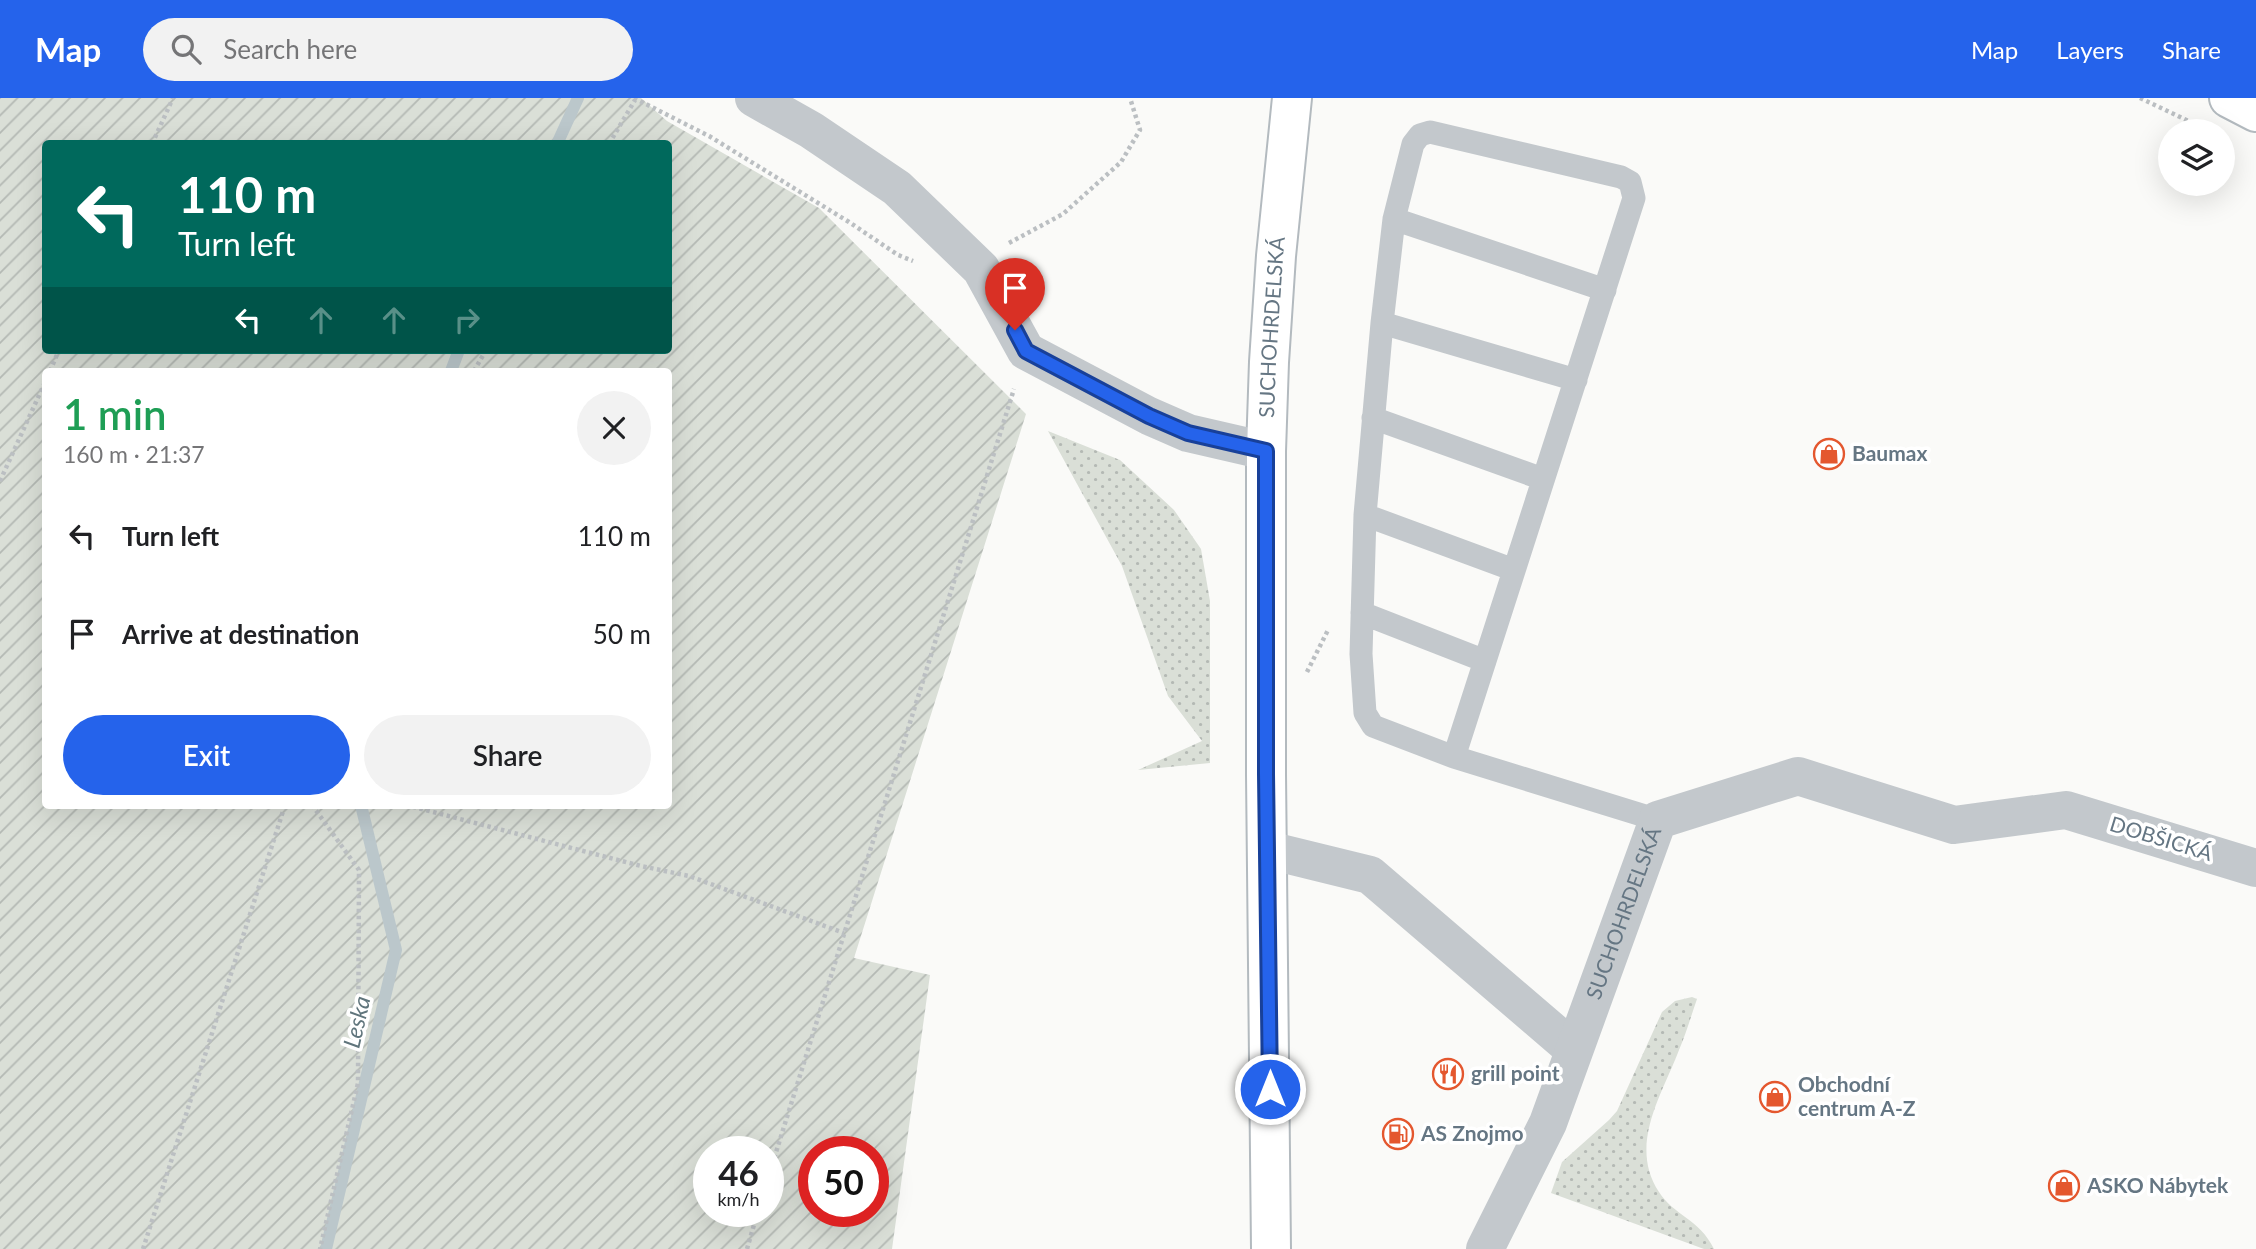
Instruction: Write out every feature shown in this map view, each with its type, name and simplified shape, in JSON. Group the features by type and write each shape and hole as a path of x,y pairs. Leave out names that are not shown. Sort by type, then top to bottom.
{"main road":[{"name":"SUCHOHRDELSKÁ","path":"1271,1249 1266,451 1276,256 1292,98"},
{"path":"2229,98 2256,112"}],"street":[{"path":"754,98 811,130 897,188 981,269 1026,351 1149,416 1188,433 1266,451"},
{"name":"SUCHOHRDELSKÁ","path":"1485,1249 1548,1123 1658,820 1798,776 1954,825 2066,810"},
{"name":"DOBŠICKÁ","path":"2066,810 2256,869"},
{"path":"1268,850 1370,875 1573,1049"}],"lane":[{"path":"1454,757 1634,198 1630,182 1621,177 1430,131 1420,135 1413,144 1394,219 1382,323 1366,514 1361,654 1365,713 1373,726 1454,757 1658,820"},
{"path":"1394,219 1605,290"},
{"path":"1382,323 1576,380"},
{"path":"1373,418 1543,479"},
{"path":"1366,514 1514,570"},
{"path":"1362,613 1485,661"}],"path":[{"path":"154,140 173,98"},
{"path":"981,269 1011,241 1063,214 1121,162 1140,130 1130,98"},
{"path":"2140,98 2184,119"},
{"path":"611,140 634,99 709,136 898,255 922,265"},
{"path":"781,1136 1026,351"},
{"path":"0,481 42,389"},
{"path":"1307,653 1308,686"},
{"path":"143,1249 284,809"},
{"path":"315,809 359,870 358,1083 320,1249"},
{"path":"421,809 689,876 844,933"},
{"path":"747,1249 753,1227"}],"shaded area":[{"path":"0,98 641,98 667,121 819,208 1026,414 854,958 930,975 892,1249 0,1249"},
{"path":"1048,431 1120,460 1174,510 1201,549 1210,601 1210,763 1138,770 1202,741 1168,696 1122,566"},
{"path":"1692,997 1697,999 1684,1038 1651,1120 1647,1156 1650,1174 1659,1192 1672,1207 1701,1230 1714,1249 1704,1249 1551,1193 1562,1162 1617,1111 1662,1012 1675,1001"}],"waterway":[{"name":"Leska","path":"559,140 578,98"},
{"name":"Leska","path":"452,368 457,354"},
{"name":"Leska","path":"326,1249 396,950 362,809"}],"place":[{"name":"Baumax","path":"1829,454"},
{"name":"grill point","path":"1448,1074"},
{"name":"Obchodní centrum A-Z","path":"1775,1097"},
{"name":"AS Znojmo","path":"1398,1134"},
{"name":"ASKO Nábytek","path":"2064,1186"}],"route":[{"path":"1015,330 1026,351 1149,416 1188,433 1266,451 1270,1089"}]}
